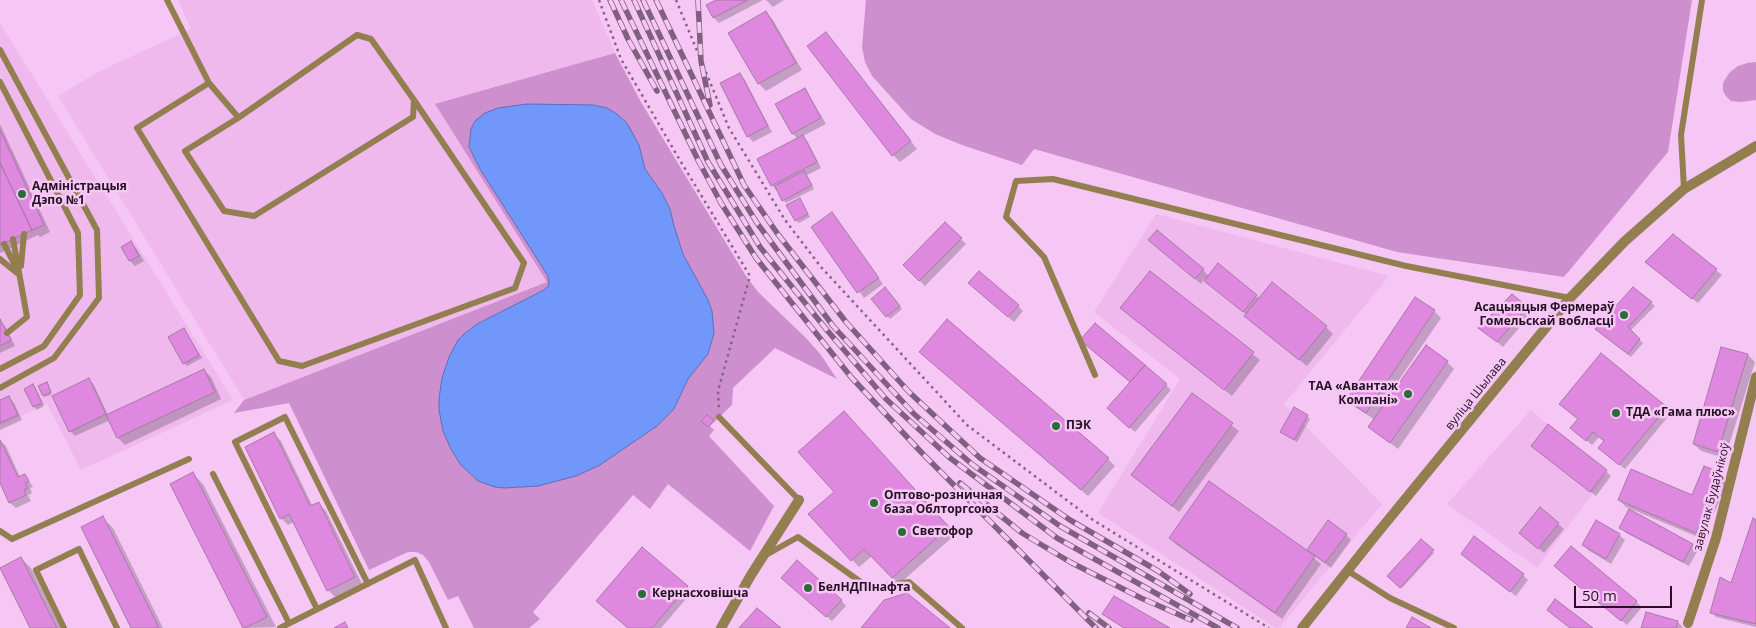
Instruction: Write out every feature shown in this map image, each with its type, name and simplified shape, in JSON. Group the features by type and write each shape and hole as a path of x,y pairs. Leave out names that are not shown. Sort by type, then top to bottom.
{"street":[{"name":"вуліца Шылава","path":"1302,628 1374,536 1570,298 1625,240 1684,189 1756,146"},
{"name":"завулак Будаўнікоў","path":"1688,623 1716,538 1756,377"},
{"path":"721,628 751,575 799,500"}],"lane":[{"path":"167,0 209,83 238,117"},
{"path":"1684,189 1681,135 1702,0"},
{"path":"209,83 137,128 279,361 302,366 515,288 524,263 414,100 371,39 357,35 186,151 224,211 254,216 413,117 414,100"},
{"path":"0,50 97,230 99,298 54,358 0,388"},
{"path":"0,82 78,233 80,295 44,346 0,369"},
{"path":"1094,375 1044,257 1006,217 1016,181 1053,179 1406,266 1570,298"},
{"path":"20,275 24,234"},
{"path":"6,333 27,317 14,239"},
{"path":"4,244 20,275"},
{"path":"0,258 20,275"},
{"path":"0,265 20,275"},
{"path":"318,609 235,442 285,417 368,584"},
{"path":"719,417 799,500"},
{"path":"0,531 12,539 189,459"},
{"path":"213,474 289,623"},
{"path":"764,555 798,537 869,588 909,582 962,628"},
{"path":"64,628 36,570 79,549 117,628"},
{"path":"280,628 415,560 446,628"},
{"path":"1348,571 1390,598 1454,628"}],"path":[{"path":"599,0 621,59 750,276 718,391 719,417"},
{"path":"676,0 729,128 785,220 821,267 967,425 1093,520 1268,628"}],"shaded area":[{"path":"178,0 592,0 615,53 436,105 547,282 244,400 58,96 98,72 191,29"},
{"path":"866,0 1692,0 1668,152 1564,277 1397,252 1034,149 1022,165 962,145 935,134 911,119 872,76 865,62 862,47"},
{"path":"0,23 233,400 81,470 47,404 0,426"},
{"path":"615,53 641,102 746,276 758,292 807,339 821,355 837,379 775,348 733,388 732,405 710,426 714,430 709,436 774,506 750,551 668,484 650,509 633,495 533,612 540,619 529,628 474,628 458,596 448,600 429,562 423,555 416,552 408,552 369,570 289,403 234,413 244,400 547,282 435,104"},
{"path":"1756,62 1756,100 1731,101 1723,90 1723,83 1729,73 1738,66"},
{"path":"1156,214 1389,276 1284,404 1382,504 1279,628 1276,628 1098,513 1180,379 1094,312"},
{"path":"1531,410 1606,476 1537,568 1447,504"}],"water":[{"path":"527,104 593,105 607,108 627,123 639,145 645,169 662,193 670,209 683,254 708,300 712,311 714,333 708,354 688,379 674,409 657,426 600,465 576,476 538,486 504,488 478,481 460,464 443,431 439,399 442,378 449,357 458,340 477,324 544,290 549,285 548,276 480,169 469,147 471,129 475,121 485,113 498,108"}],"building":[{"path":"716,0 748,0 713,18 706,5"},
{"path":"766,11 796,63 758,84 728,33"},
{"path":"826,32 911,141 892,156 807,46"},
{"path":"740,73 768,126 747,137 720,83"},
{"path":"805,88 821,118 792,134 775,104"},
{"name":"Адміністрацыя Дэпо №1","path":"0,130 44,225 32,230 0,163"},
{"path":"803,135 817,162 771,186 757,159"},
{"path":"0,163 32,230 0,245"},
{"path":"804,171 812,185 782,201 775,186"},
{"path":"800,198 808,214 795,221 786,205"},
{"path":"832,212 879,278 857,293 811,227"},
{"path":"945,222 962,238 919,281 903,265"},
{"path":"1157,230 1204,269 1195,279 1148,240"},
{"path":"1673,234 1717,269 1692,299 1645,262"},
{"path":"131,241 139,256 129,261 121,247"},
{"path":"1218,263 1257,295 1243,312 1204,281"},
{"path":"979,271 1019,305 1008,317 968,283"},
{"path":"1150,271 1254,352 1224,390 1120,308"},
{"path":"1272,282 1327,326 1299,360 1244,316"},
{"path":"885,287 900,306 886,317 871,299"},
{"name":"Асацыяцыя Фермераў Гомельскай вобласці","path":"1633,287 1652,302 1628,327 1640,339 1628,354 1595,329"},
{"path":"1512,294 1528,307 1497,342 1478,328"},
{"path":"1415,297 1435,310 1366,413 1346,400"},
{"path":"0,319 11,340 0,346"},
{"path":"947,319 1109,458 1081,490 919,352"},
{"path":"1095,323 1145,365 1130,382 1080,340"},
{"path":"184,328 199,355 183,364 168,337"},
{"name":"ТАА «Авантаж Компані»","path":"1426,345 1448,361 1390,443 1368,427"},
{"path":"1721,347 1748,354 1718,452 1693,444"},
{"name":"ТДА «Гама плюс»","path":"1601,353 1667,407 1619,465 1598,448 1604,441 1593,432 1586,441 1570,428 1578,419 1559,404"},
{"path":"1145,365 1167,384 1129,428 1107,408"},
{"path":"204,369 215,392 117,438 106,415"},
{"path":"89,378 106,414 69,432 52,396"},
{"path":"47,382 51,392 43,396 38,386"},
{"path":"33,384 42,403 33,407 24,389"},
{"path":"1192,393 1233,423 1172,506 1131,475"},
{"path":"9,396 18,415 0,423 0,400"},
{"path":"1294,407 1308,415 1294,440 1280,432"},
{"name":"Оптово-розничная база Облторгсоюз","path":"844,411 949,527 892,578 864,549 851,561 808,514 834,492 798,452"},
{"path":"707,415 714,420 708,427 701,421"},
{"path":"1548,424 1607,470 1590,492 1531,446"},
{"path":"274,432 310,506 319,502 355,577 327,591 289,514 280,519 245,447"},
{"path":"0,440 18,477 25,474 29,481 25,483 28,488 24,490 26,495 9,503 0,483"},
{"path":"1704,466 1722,473 1696,533 1618,500 1631,469 1692,495"},
{"path":"193,472 267,617 245,628 243,628 170,484"},
{"path":"1209,481 1315,556 1275,613 1169,538"},
{"path":"1540,507 1559,523 1538,549 1519,533"},
{"path":"1629,509 1693,544 1683,562 1619,528"},
{"path":"103,516 159,628 131,628 81,527"},
{"path":"1753,518 1756,520 1756,624 1710,613 1720,577 1731,583"},
{"path":"1328,520 1347,534 1325,563 1307,550"},
{"path":"1596,520 1620,534 1606,559 1582,545"},
{"path":"1474,536 1524,574 1510,592 1461,554"},
{"path":"1421,539 1434,550 1400,588 1387,576"},
{"path":"1571,546 1637,601 1621,621 1554,566"},
{"name":"Кернасховішча","path":"642,547 688,586 652,628 628,628 596,601"},
{"path":"21,557 57,628 30,628 0,568"},
{"path":"797,560 842,600 826,617 781,578"},
{"path":"907,593 950,628 861,628 884,600"},
{"path":"1114,596 1170,628 1124,628 1102,614"},
{"path":"1555,599 1593,628 1570,628 1547,610"},
{"path":"757,608 781,628 739,628"},
{"path":"1646,612 1678,621 1676,628 1641,628"},
{"path":"1412,617 1431,628 1406,628"},
{"path":"345,622 348,628 334,628"}],"railway":[{"path":"610,0 628,39 657,91"},
{"path":"621,0 698,160 721,203 756,258 851,377 921,452 1096,628"},
{"path":"634,0 708,162 760,247 826,329 886,399 950,458 1057,538 1218,628"},
{"path":"643,0 721,165 757,223 833,326 914,414 973,465 1060,526 1237,628"},
{"path":"656,0 744,185 777,233 846,322 909,392 980,458 1070,520 1158,571 1190,594"},
{"path":"698,0 701,61 710,105"},
{"path":"960,483 1022,533 1070,562 1141,598 1191,620"},
{"path":"1089,613 1109,628"}],"place":[{"name":"Адміністрацыя Дэпо №1","path":"22,194"},
{"name":"Асацыяцыя Фермераў Гомельскай вобласці","path":"1624,315"},
{"name":"ТАА «Авантаж Компані»","path":"1408,394"},
{"name":"ТДА «Гама плюс»","path":"1616,413"},
{"name":"ПЭК","path":"1056,426"},
{"name":"Оптово-розничная база Облторгсоюз","path":"874,503"},
{"name":"Светофор","path":"902,532"},
{"name":"БелНДПІнафта","path":"808,588"},
{"name":"Кернасховішча","path":"642,594"}]}
